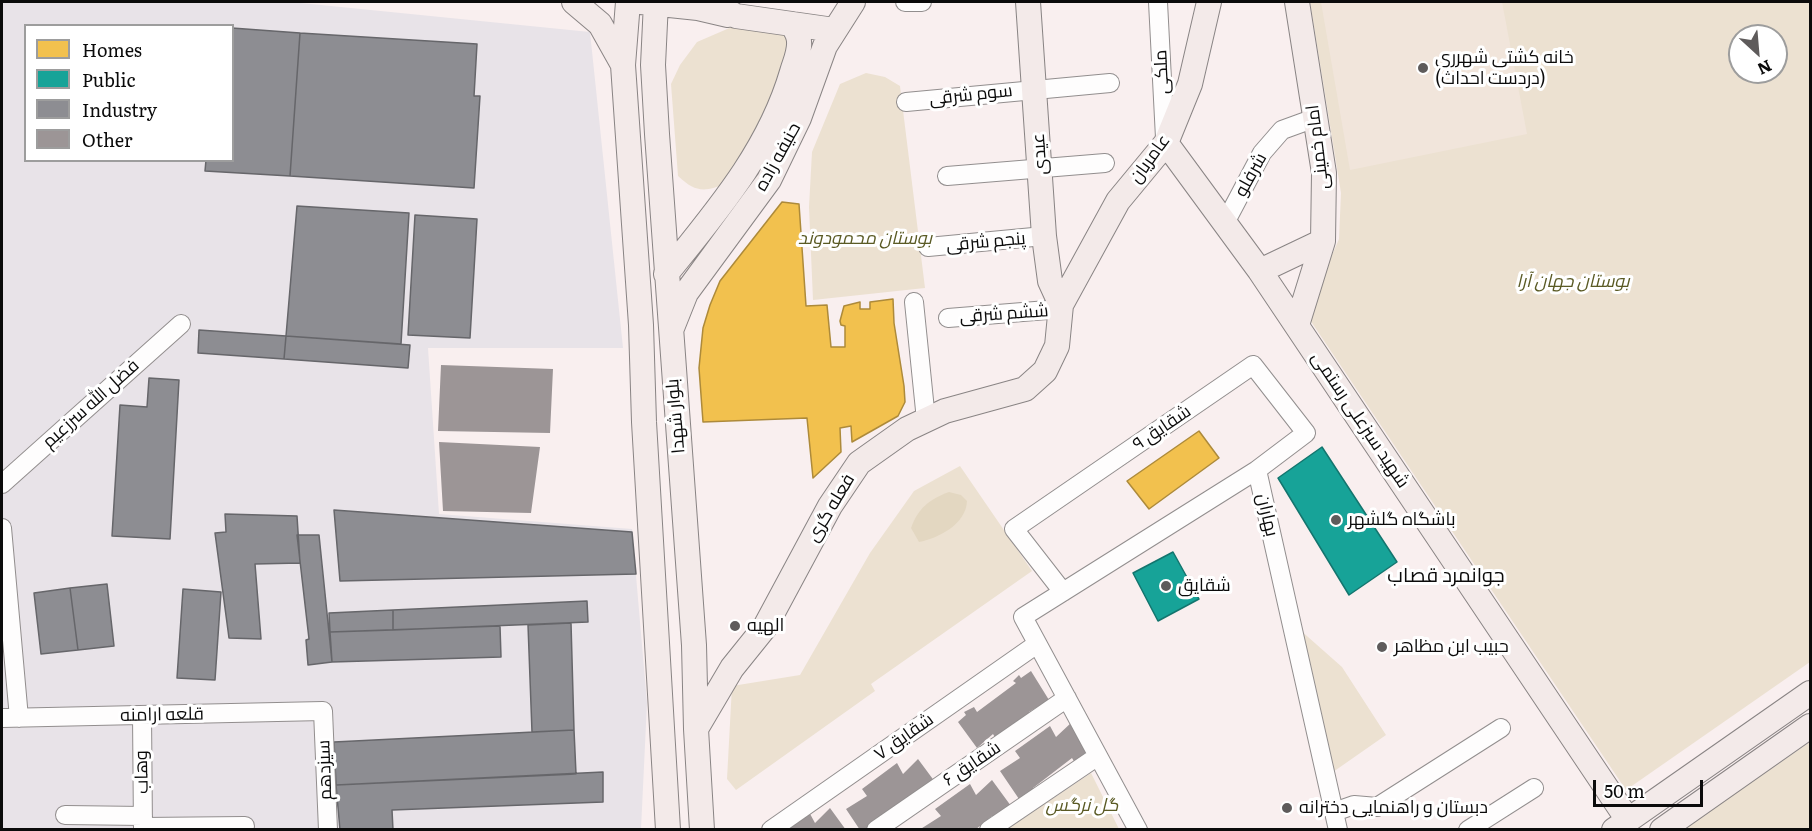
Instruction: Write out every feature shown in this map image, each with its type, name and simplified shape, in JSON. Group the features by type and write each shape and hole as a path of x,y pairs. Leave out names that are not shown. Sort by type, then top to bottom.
{"street":[{"path":"574,2 600,24 623,65"},
{"name":"بلوار شهدا","path":"628,2 623,65 664,731 668,830"},
{"path":"651,2 834,30"},
{"name":"بلوار شهدا","path":"651,2 669,335 694,645 702,830"},
{"path":"712,2 736,16"},
{"name":"حنیفه زاده","path":"669,335 686,292 769,180 799,118 825,46 853,2"},
{"name":"عیدی","path":"1028,2 1036,88 1044,236 1050,280 1061,307"},
{"name":"ملکی","path":"1158,2 1166,143"},
{"name":"عامریان","path":"1061,307 1118,201 1166,143 1190,84 1209,2"},
{"name":"امام خمینی","path":"1297,2 1324,173 1323,241 1297,325"},
{"path":"666,274 746,172 767,134 788,84 799,50 798,37 792,24"},
{"name":"سوم شرقی","path":"906,102 1036,88 1110,83"},
{"name":"شرفلو","path":"1225,223 1262,153 1275,137 1282,130 1315,118"},
{"name":"شهید سبزعلی رستمی","path":"1166,143 1297,325 1621,825"},
{"path":"946,176 1041,166 1105,163"},
{"name":"پنجم شرقی","path":"928,247 1044,236"},
{"path":"1260,271 1323,241"},
{"path":"914,302 926,420"},
{"name":"ششم شرقی","path":"948,318 1061,307"},
{"name":"فعله گری","path":"696,729 732,668 765,627 825,515 859,463 907,429 945,411 1025,389 1045,371 1057,346 1061,307"},
{"name":"فضل الله سرزعیم","path":"2,483 181,324"},
{"name":"شقایق ۹","path":"1063,592 1014,529 1253,365 1305,433 1257,470"},
{"name":"بهاران","path":"1037,644 1023,617 1257,470 1336,821"},
{"path":"2,528 10,718"},
{"path":"1037,644 1138,830"},
{"name":"شقایق ۷","path":"771,830 1037,644"},
{"path":"694,645 705,660 732,668"},
{"path":"1621,825 1810,693"},
{"name":"شقایق ۶","path":"876,830 1067,698"},
{"name":"قلعه ارامنه","path":"10,718 323,711"},
{"name":"سیزدهم","path":"323,711 328,830"},
{"name":"وهاب","path":"142,715 143,824"},
{"path":"1662,830 1810,726"},
{"path":"1336,821 1354,805 1377,807 1501,728"},
{"path":"664,731 696,729"},
{"path":"989,830 1098,756"},
{"path":"1468,830 1534,788"},
{"path":"65,816 143,824 244,826"}],"shaded area":[{"path":"2,2 291,2 590,32 623,348 428,348 439,514 632,529 647,703 641,829 2,830"},
{"name":"خانه کشتی شهرری (دردست احداث)","path":"1321,2 1502,2 1527,134 1350,170"},
{"path":"949,492 961,495 967,501 962,517 950,529 919,542 911,528 917,515 930,501"}],"green space":[{"name":"بوستان جهان آرا","path":"1310,2 1810,2 1810,662 1626,790 1310,320 1317,289 1339,239 1341,193"},
{"path":"741,23 781,27 792,50 768,115 727,183 707,189 696,188 678,176 671,84 680,65 697,42"},
{"name":"بوستان محمودوند","path":"866,73 885,77 900,86 925,288 813,300 809,207 812,152 840,84"},
{"path":"960,466 1032,571 871,684 875,691 736,790 727,779 732,686 800,675 870,553 914,491"},
{"path":"1299,629 1342,667 1386,735 1333,772"},
{"path":"1810,742 1810,829 1683,830"},
{"name":"گل نرگس","path":"1091,773 1119,829 1007,829"}],"building: Homes":[{"path":"782,202 799,204 806,306 827,305 831,347 845,347 845,326 841,325 840,321 844,306 860,302 860,309 870,309 870,302 893,299 894,323 904,386 905,402 898,416 852,442 851,426 840,428 841,452 813,478 807,418 703,422 699,368 703,328 710,305 720,281"},
{"path":"1199,431 1219,458 1149,509 1127,481"}],"building: Public":[{"name":"باشگاه گلشهر","path":"1322,447 1397,562 1349,595 1278,478"},
{"name":"شقایق","path":"1173,552 1199,599 1158,621 1133,573"}],"building: Industry":[{"path":"234,28 300,33 290,176 205,171 206,162 234,162"},
{"path":"300,33 477,44 474,96 480,96 474,188 290,176"},
{"path":"297,206 409,213 401,344 286,336"},
{"path":"415,215 477,219 470,338 408,335"},
{"path":"199,330 286,336 284,359 198,353"},
{"path":"286,336 410,345 408,368 284,359"},
{"path":"149,378 179,380 170,539 112,536 120,405 147,407"},
{"path":"334,510 632,532 636,574 340,581"},
{"path":"225,514 297,516 300,563 255,564 261,639 229,638 215,533 226,532"},
{"path":"297,535 319,535 332,662 308,665 306,640 309,639"},
{"path":"107,584 114,646 78,650 70,588"},
{"path":"70,588 78,650 41,654 34,593"},
{"path":"183,589 221,592 215,680 177,678"},
{"path":"587,601 588,622 393,630 393,610"},
{"path":"393,610 393,630 330,632 329,613"},
{"path":"571,623 574,730 532,732 528,625"},
{"path":"500,626 501,657 332,662 330,632"},
{"path":"574,730 576,774 336,785 334,742"},
{"path":"603,772 603,802 392,810 393,830 340,830 336,785"}],"building: Other":[{"path":"441,365 553,369 550,433 438,431"},
{"path":"439,442 540,447 531,513 443,511"},
{"path":"1031,671 1049,700 1029,712 1034,719 999,744 993,734 977,748 958,722 966,715 964,712 974,707 977,712 1016,683 1013,681 1019,675 1021,678"},
{"path":"1072,722 1091,748 1083,755 1085,758 1075,763 1072,758 1033,788 1036,789 1031,795 1028,792 1019,799 1000,771 1020,758 1015,751 1050,726 1056,737"},
{"path":"918,759 938,786 880,830 860,830 846,809 867,796 862,789 897,763 903,774"},
{"path":"992,780 1011,806 996,821 992,816 975,830 919,830 941,816 935,809 970,784 976,795"},
{"path":"830,808 846,830 785,830 809,812 815,823"}],"place":[{"name":"خانه کشتی شهرری (دردست احداث)","path":"1423,68"},
{"name":"باشگاه گلشهر","path":"1336,520"},
{"name":"شقایق","path":"1166,586"},
{"name":"الهیه","path":"735,626"},
{"name":"حبیب ابن مظاهر","path":"1382,647"},
{"name":"دبستان و راهنمایی دخترانه","path":"1287,808"}],"district":[{"name":"جوانمرد قصاب","path":"1446,576"}]}
